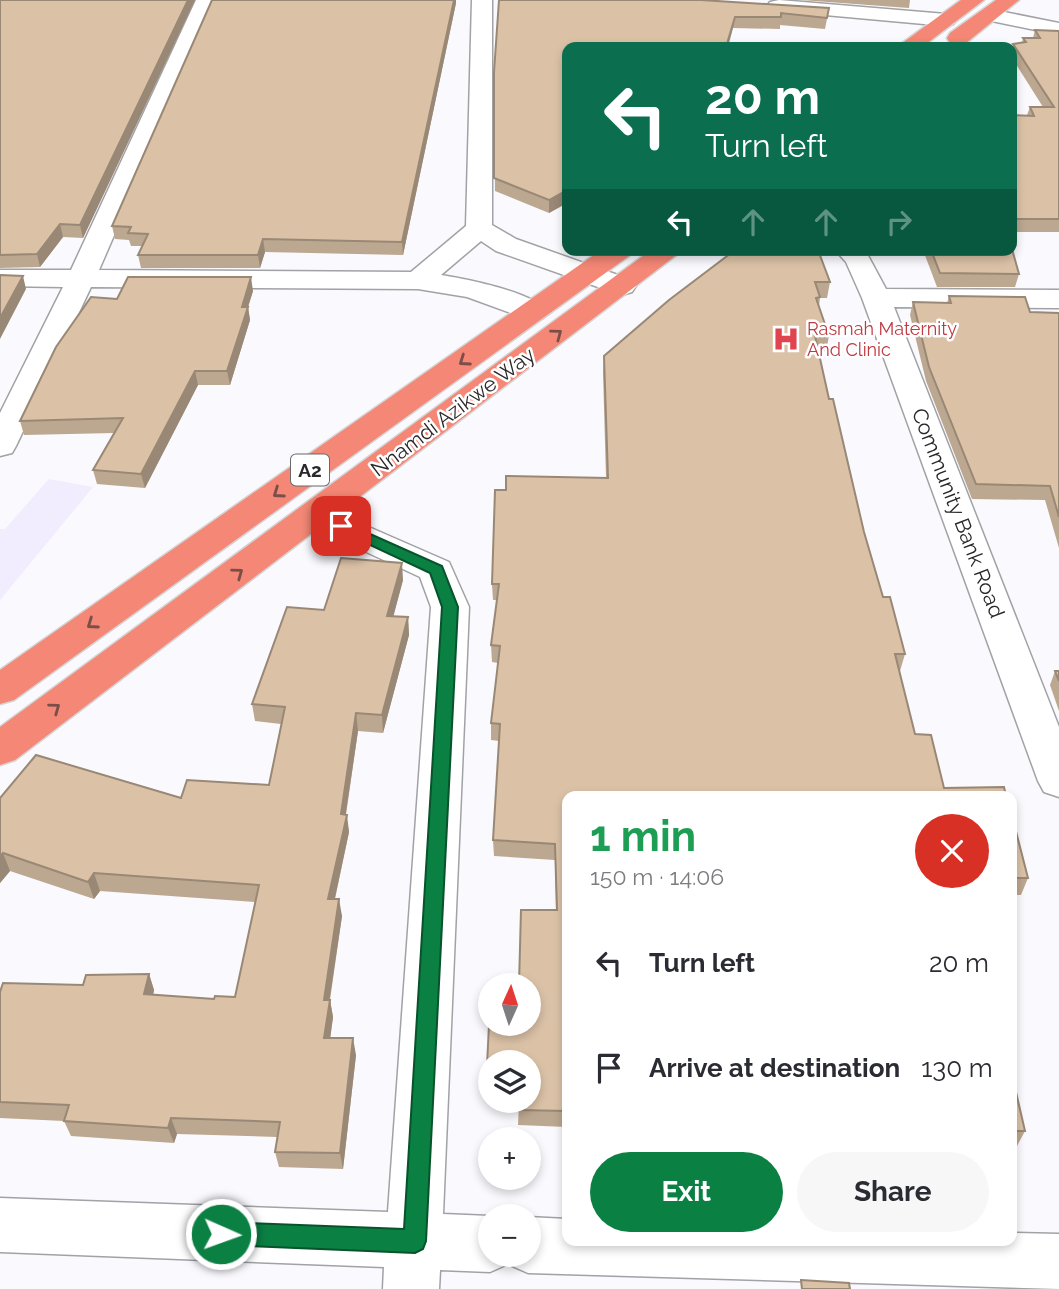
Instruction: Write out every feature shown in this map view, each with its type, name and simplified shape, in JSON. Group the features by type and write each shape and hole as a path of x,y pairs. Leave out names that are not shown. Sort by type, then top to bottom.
{"highway":[{"path":"915,42 946,20 1009,0"},
{"path":"950,42 982,8"},
{"name":"Nnamdi Azikwe Way","path":"0,690 610,256"},
{"name":"Nnamdi Azikwe Way","path":"0,749 661,256"}],"street":[{"path":"0,446 81,279 206,0"},
{"path":"418,281 479,228 482,0"},
{"path":"752,5 946,20"},
{"path":"982,8 1059,29"},
{"path":"479,228 506,245 622,286"},
{"name":"Community Bank Road","path":"855,256 876,298 1059,781"},
{"path":"0,278 418,281 451,284 495,295 533,312"},
{"path":"876,298 1059,299"},
{"path":"316,515 436,570 450,607 413,1265"},
{"path":"0,1225 413,1265 478,1247"},
{"path":"541,1245 1059,1262"}],"shaded area":[{"path":"49,479 93,487 0,600 0,529 5,529"}],"building":[{"path":"0,0 188,0 80,225 60,224 37,254 0,255"},
{"path":"212,0 454,0 402,242 263,239 258,255 138,255 148,234 128,233 131,227 112,226"},
{"path":"499,0 701,0 829,8 827,18 781,13 781,17 735,17 728,42 562,42 562,193 549,200 494,178 494,72"},
{"path":"1035,30 1059,31 1059,219 1017,219 1017,115 1034,116 1030,107 1054,107 1017,50 1017,43 1026,42 1023,38 1040,38"},
{"path":"727,256 820,256 830,282 815,282 820,297 816,298 829,336 815,336 829,399 833,399 864,532 883,597 890,597 905,654 895,654 915,734 931,735 944,788 1004,787 1005,791 562,791 562,1111 541,1110 541,1050 488,1050 488,1036 541,1036 541,973 519,973 521,910 557,910 555,844 493,840 500,724 491,723 500,646 491,645 499,584 492,584 495,490 506,490 506,476 608,478 604,356 669,300"},
{"path":"933,256 1014,256 1019,274 940,273"},
{"path":"0,275 23,276 0,318"},
{"path":"128,277 251,277 242,307 248,307 227,371 195,371 141,474 93,470 123,418 20,421 56,347 91,297 117,299"},
{"path":"949,296 1025,297 1030,312 1059,313 1059,517 1050,486 976,484 929,367 913,302 951,303"},
{"path":"341,558 402,563 387,616 408,617 382,715 356,713 341,814 347,815 328,899 339,899 324,1000 330,1000 324,1038 353,1038 340,1153 275,1152 280,1122 171,1118 168,1128 64,1121 69,1105 0,1102 0,992 3,983 83,985 86,975 149,974 144,994 214,999 215,996 235,997 259,885 94,873 88,882 3,853 0,857 0,798 36,755 181,798 187,780 269,785 285,707 252,704 287,607 324,610"},
{"path":"1017,835 1028,878 1017,878"},
{"path":"1017,1097 1025,1131 1017,1131"},
{"path":"801,1280 849,1283 850,1289 802,1289"}],"place":[{"name":"Rasmah Maternity And Clinic","path":"786,339"}],"route":[{"path":"221,1234 415,1241 450,607 436,570 341,526"}]}
